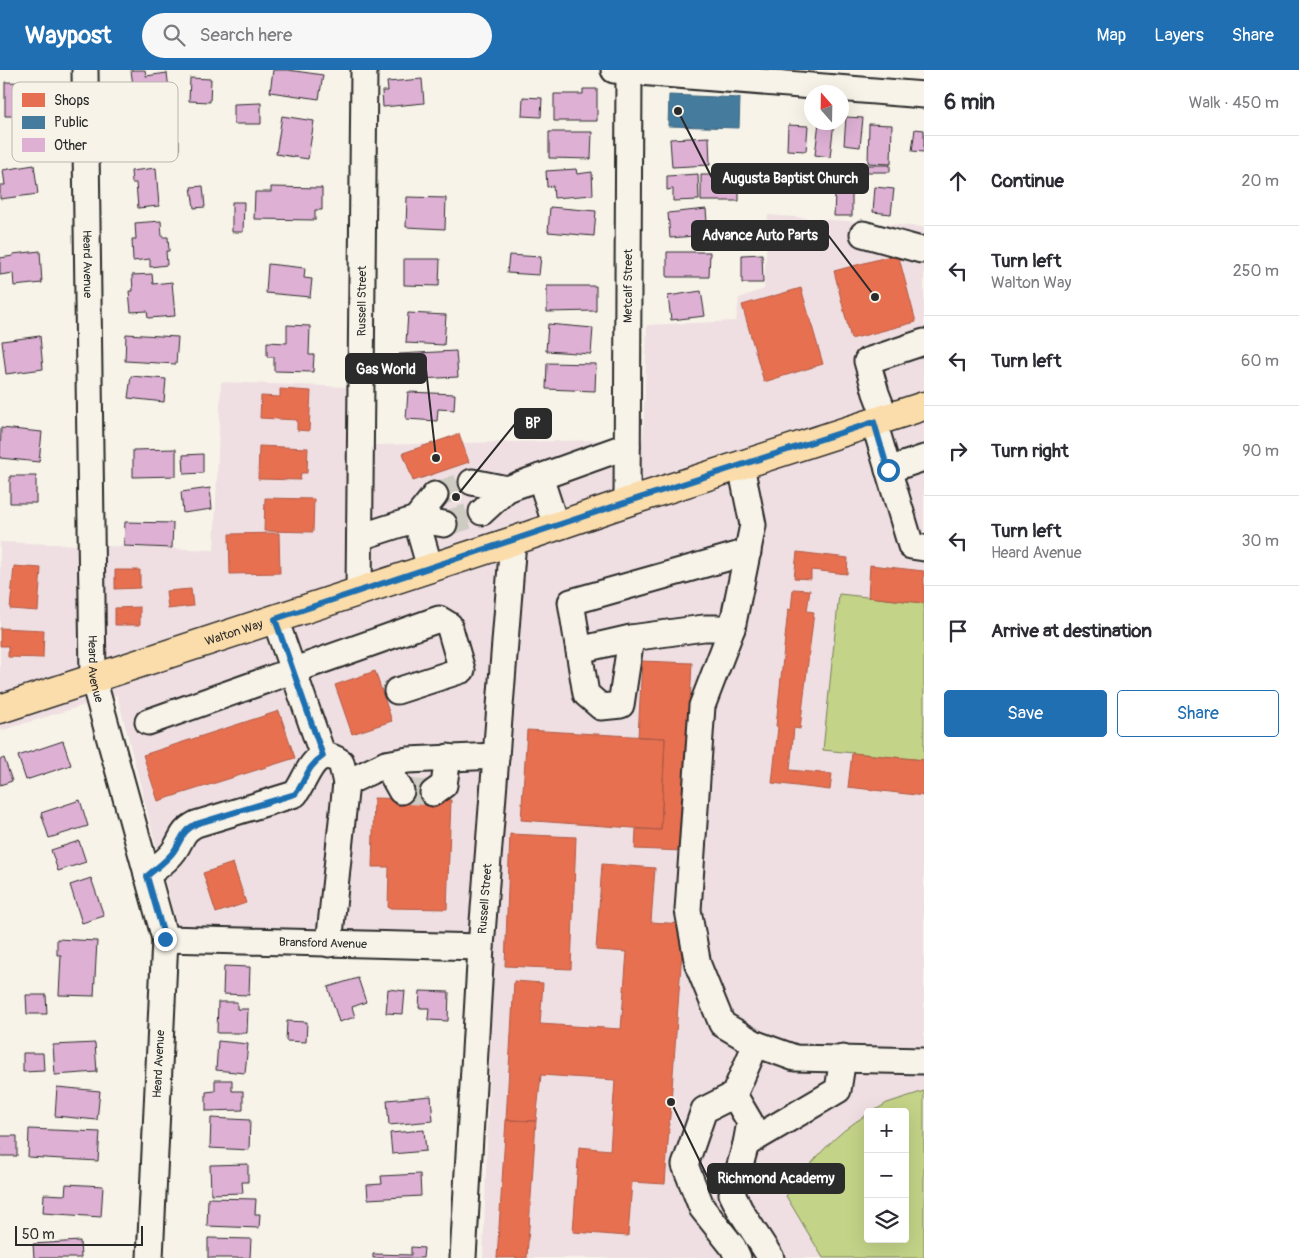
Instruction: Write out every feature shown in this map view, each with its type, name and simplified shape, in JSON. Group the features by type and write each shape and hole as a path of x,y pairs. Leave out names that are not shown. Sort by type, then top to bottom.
{"main road":[{"name":"Walton Way","path":"0,709 924,406"}],"street":[{"name":"Russell Street","path":"360,591 364,70"},
{"path":"636,71 924,95"},
{"name":"Metcalf Street","path":"627,502 636,71"},
{"name":"Heard Avenue","path":"86,162 94,678 165,939 150,1258"},
{"path":"863,234 923,252"},
{"path":"924,342 867,361 876,393 888,470 912,546 924,548"},
{"path":"477,498 627,446"},
{"path":"888,470 924,458"},
{"path":"741,466 753,525 732,628 702,706 688,910 698,965 722,1024 756,1044 795,1058 924,1061"},
{"path":"540,477 556,526"},
{"path":"360,537 416,520 440,510"},
{"path":"416,520 430,568"},
{"name":"Russell Street","path":"463,1258 480,947 513,541"},
{"path":"631,638 621,705 600,707 586,694 571,602 748,552"},
{"path":"275,619 323,756"},
{"path":"148,722 439,619 449,624 462,670"},
{"path":"579,650 631,638 704,628 732,628"},
{"path":"397,691 462,670 502,668"},
{"path":"147,876 170,856 186,829 196,824 295,794 300,788 306,772 316,761 323,756 334,757 341,762 346,782 329,944"},
{"path":"346,782 386,764 408,760 496,756"},
{"path":"433,794 444,785 448,757"},
{"path":"386,764 402,791"},
{"name":"Bransford Avenue","path":"165,939 480,947"},
{"path":"738,1258 733,1247 702,1208 685,1165 704,1110 734,1095 756,1044"},
{"path":"746,1144 838,1090 842,1058"},
{"path":"734,1095 750,1122 732,1194 771,1258"},
{"path":"702,1208 732,1194"}],"shaded area":[{"path":"768,215 924,227 924,1258 483,1258 494,938 178,930 117,695 0,731 0,542 214,550 221,382 374,388 374,445 643,439 647,325 736,321 739,298 764,289"}],"green space":[{"path":"839,594 924,603 924,760 823,750"},
{"path":"924,1091 924,1258 823,1258 786,1196 823,1150 864,1116 864,1243 909,1243 909,1108 879,1108 887,1103"}],"building: Shops":[{"path":"898,254 916,322 851,339 834,271"},
{"path":"801,288 823,364 764,382 742,305"},
{"path":"280,389 311,391 309,431 297,430 297,420 260,418 261,396 280,397"},
{"path":"459,434 469,462 413,481 403,453"},
{"path":"259,446 308,448 307,473 301,473 300,480 258,479"},
{"path":"265,498 314,499 313,532 264,531"},
{"path":"279,533 280,573 230,574 229,534"},
{"path":"797,552 848,558 847,574 811,570 811,579 794,578"},
{"path":"870,565 924,571 924,603 868,597"},
{"path":"14,566 41,568 38,611 10,609"},
{"path":"115,570 140,570 140,588 115,589"},
{"path":"191,589 193,606 168,609 166,591"},
{"path":"793,589 810,590 807,611 814,612 800,729 794,728 790,770 832,774 830,790 772,783 788,609 791,610"},
{"path":"140,607 140,625 115,625 115,608"},
{"path":"0,628 44,630 43,658 8,657 8,646 0,646"},
{"path":"642,661 692,663 683,851 635,849 636,829 661,830 665,738 638,737"},
{"path":"375,671 392,721 352,734 335,685"},
{"path":"279,711 295,758 158,801 143,755"},
{"path":"527,730 665,738 661,830 521,820"},
{"path":"852,753 924,760 924,796 848,787"},
{"path":"374,798 451,800 447,909 388,908 389,867 372,867"},
{"path":"510,834 576,837 571,969 505,966"},
{"path":"233,863 246,903 216,913 203,873"},
{"path":"602,864 655,868 651,922 684,924 665,1184 632,1182 628,1236 573,1232 579,1147 610,1150 615,1080 541,1075 536,1121 506,1120 514,981 543,983 540,1024 621,1029 627,952 596,950"},
{"path":"506,1120 536,1121 527,1258 497,1258"}],"building: Public":[{"path":"669,95 740,98 739,128 668,126"}],"building: Other":[{"path":"131,70 145,70 146,76 167,73 168,82 132,82"},
{"path":"273,70 323,75 319,99 270,92"},
{"path":"190,78 211,79 210,102 189,101"},
{"path":"422,79 424,103 383,107 382,91 388,91 387,82"},
{"path":"5,82 12,82 12,116 5,116"},
{"path":"583,89 597,89 597,121 554,121 554,94 583,94"},
{"path":"523,97 542,98 541,117 522,116"},
{"path":"261,103 261,124 234,124 234,104"},
{"path":"282,116 314,121 308,159 276,154"},
{"path":"849,117 863,118 860,147 844,145 845,130 849,130"},
{"path":"869,124 892,125 891,164 868,163"},
{"path":"788,125 804,126 804,130 808,130 806,151 787,150"},
{"path":"915,129 924,130 924,152 912,151"},
{"path":"818,130 833,130 830,157 815,155"},
{"path":"549,132 592,132 591,159 549,158"},
{"path":"709,137 710,165 672,167 670,139"},
{"path":"34,165 38,194 0,199 0,185 5,185 3,170"},
{"path":"867,165 890,165 890,172 867,172"},
{"path":"156,168 159,206 138,208 136,183 132,183 131,171"},
{"path":"576,169 577,174 592,172 593,195 554,198 553,186 547,187 546,171"},
{"path":"698,174 699,200 673,201 673,189 667,190 667,176"},
{"path":"701,175 739,175 739,201 701,201"},
{"path":"203,186 205,207 194,208 191,187"},
{"path":"271,187 322,188 322,210 315,210 315,220 254,219 255,192 271,192"},
{"path":"875,187 894,189 891,214 873,212"},
{"path":"835,192 852,192 852,216 834,216"},
{"path":"407,197 446,198 445,229 406,227"},
{"path":"232,202 244,202 243,232 232,232"},
{"path":"550,207 596,211 594,236 548,232"},
{"path":"706,209 708,235 670,238 668,213"},
{"path":"161,221 162,237 168,237 167,265 150,267 150,259 133,261 132,239 136,239 135,223"},
{"path":"40,251 42,283 14,286 13,273 0,275 0,258 13,256 13,254"},
{"path":"667,252 710,252 709,277 667,277"},
{"path":"762,254 763,283 742,283 742,255"},
{"path":"509,255 541,257 539,275 507,273"},
{"path":"404,259 440,259 439,286 404,285"},
{"path":"268,264 305,268 304,278 312,279 310,297 266,293"},
{"path":"152,274 153,284 172,282 175,316 148,318 147,311 131,312 129,291 133,291 132,275"},
{"path":"547,286 596,286 596,311 547,312"},
{"path":"701,291 705,316 671,320 668,296"},
{"path":"408,313 446,315 444,345 406,343"},
{"path":"548,324 593,328 591,354 546,351"},
{"path":"287,325 310,326 309,355 314,355 313,372 274,371 274,357 267,357 267,342 287,343"},
{"path":"126,334 178,337 176,364 125,361"},
{"path":"40,336 43,369 6,374 2,341"},
{"path":"456,351 458,377 400,380 399,354"},
{"path":"547,363 596,364 595,391 546,389"},
{"path":"131,376 166,379 164,402 128,398"},
{"path":"408,392 455,394 454,410 438,409 437,421 406,419"},
{"path":"1,428 42,432 39,462 0,458"},
{"path":"176,449 176,476 133,477 133,450"},
{"path":"203,454 203,473 184,474 183,455"},
{"path":"10,476 36,476 36,503 10,503"},
{"path":"210,488 212,509 183,513 181,492"},
{"path":"125,522 173,523 172,548 124,546"},
{"path":"63,741 71,765 26,780 18,756"},
{"path":"4,758 12,781 0,785 0,760"},
{"path":"80,800 88,826 49,838 41,813"},
{"path":"79,841 86,862 58,871 51,850"},
{"path":"91,878 104,916 82,923 70,885"},
{"path":"57,939 97,941 94,996 59,995 61,955 57,955"},
{"path":"224,966 250,967 249,995 223,994"},
{"path":"358,978 366,1002 352,1007 355,1017 339,1022 328,987"},
{"path":"388,989 405,991 403,1014 386,1013"},
{"path":"420,991 449,992 448,1021 428,1020 429,1008 419,1008"},
{"path":"26,995 46,995 47,1014 27,1014"},
{"path":"218,1002 237,1002 237,1009 248,1009 247,1033 217,1033"},
{"path":"287,1021 307,1022 306,1042 286,1041"},
{"path":"218,1041 248,1044 245,1073 216,1070"},
{"path":"95,1043 97,1072 55,1075 53,1045"},
{"path":"23,1053 43,1053 44,1071 23,1072"},
{"path":"215,1080 232,1080 232,1091 243,1091 243,1110 206,1111 206,1092 215,1091"},
{"path":"57,1087 100,1091 97,1120 55,1116"},
{"path":"431,1096 433,1121 389,1125 387,1100"},
{"path":"211,1118 250,1120 249,1150 210,1148"},
{"path":"29,1129 100,1132 98,1161 28,1157"},
{"path":"424,1130 426,1151 392,1154 390,1133"},
{"path":"0,1136 17,1136 17,1156 0,1156"},
{"path":"248,1164 248,1182 242,1182 243,1193 211,1194 210,1165"},
{"path":"420,1174 421,1196 368,1199 367,1185 382,1184 381,1176"},
{"path":"66,1184 103,1186 101,1217 43,1213 44,1194 65,1195"},
{"path":"208,1198 256,1199 255,1214 260,1214 259,1228 207,1226"},
{"path":"208,1238 251,1239 250,1258 208,1258"},
{"path":"80,1241 81,1258 34,1258 33,1244"},
{"path":"411,1247 424,1248 423,1258 373,1258 373,1254 411,1255"}],"tunnel":[{"path":"435,495 472,482"},
{"path":"444,524 482,512"},
{"path":"401,791 433,793"}],"place":[{"name":"Augusta Baptist Church","path":"678,111"},
{"name":"Advance Auto Parts","path":"875,297"},
{"name":"Gas World","path":"436,458"},
{"name":"BP","path":"456,497"},
{"name":"Richmond Academy","path":"671,1102"}],"route":[{"path":"165,939 147,876 174,851 186,829 196,824 295,794 300,788 306,772 323,756 275,619 874,422 888,470"}]}
